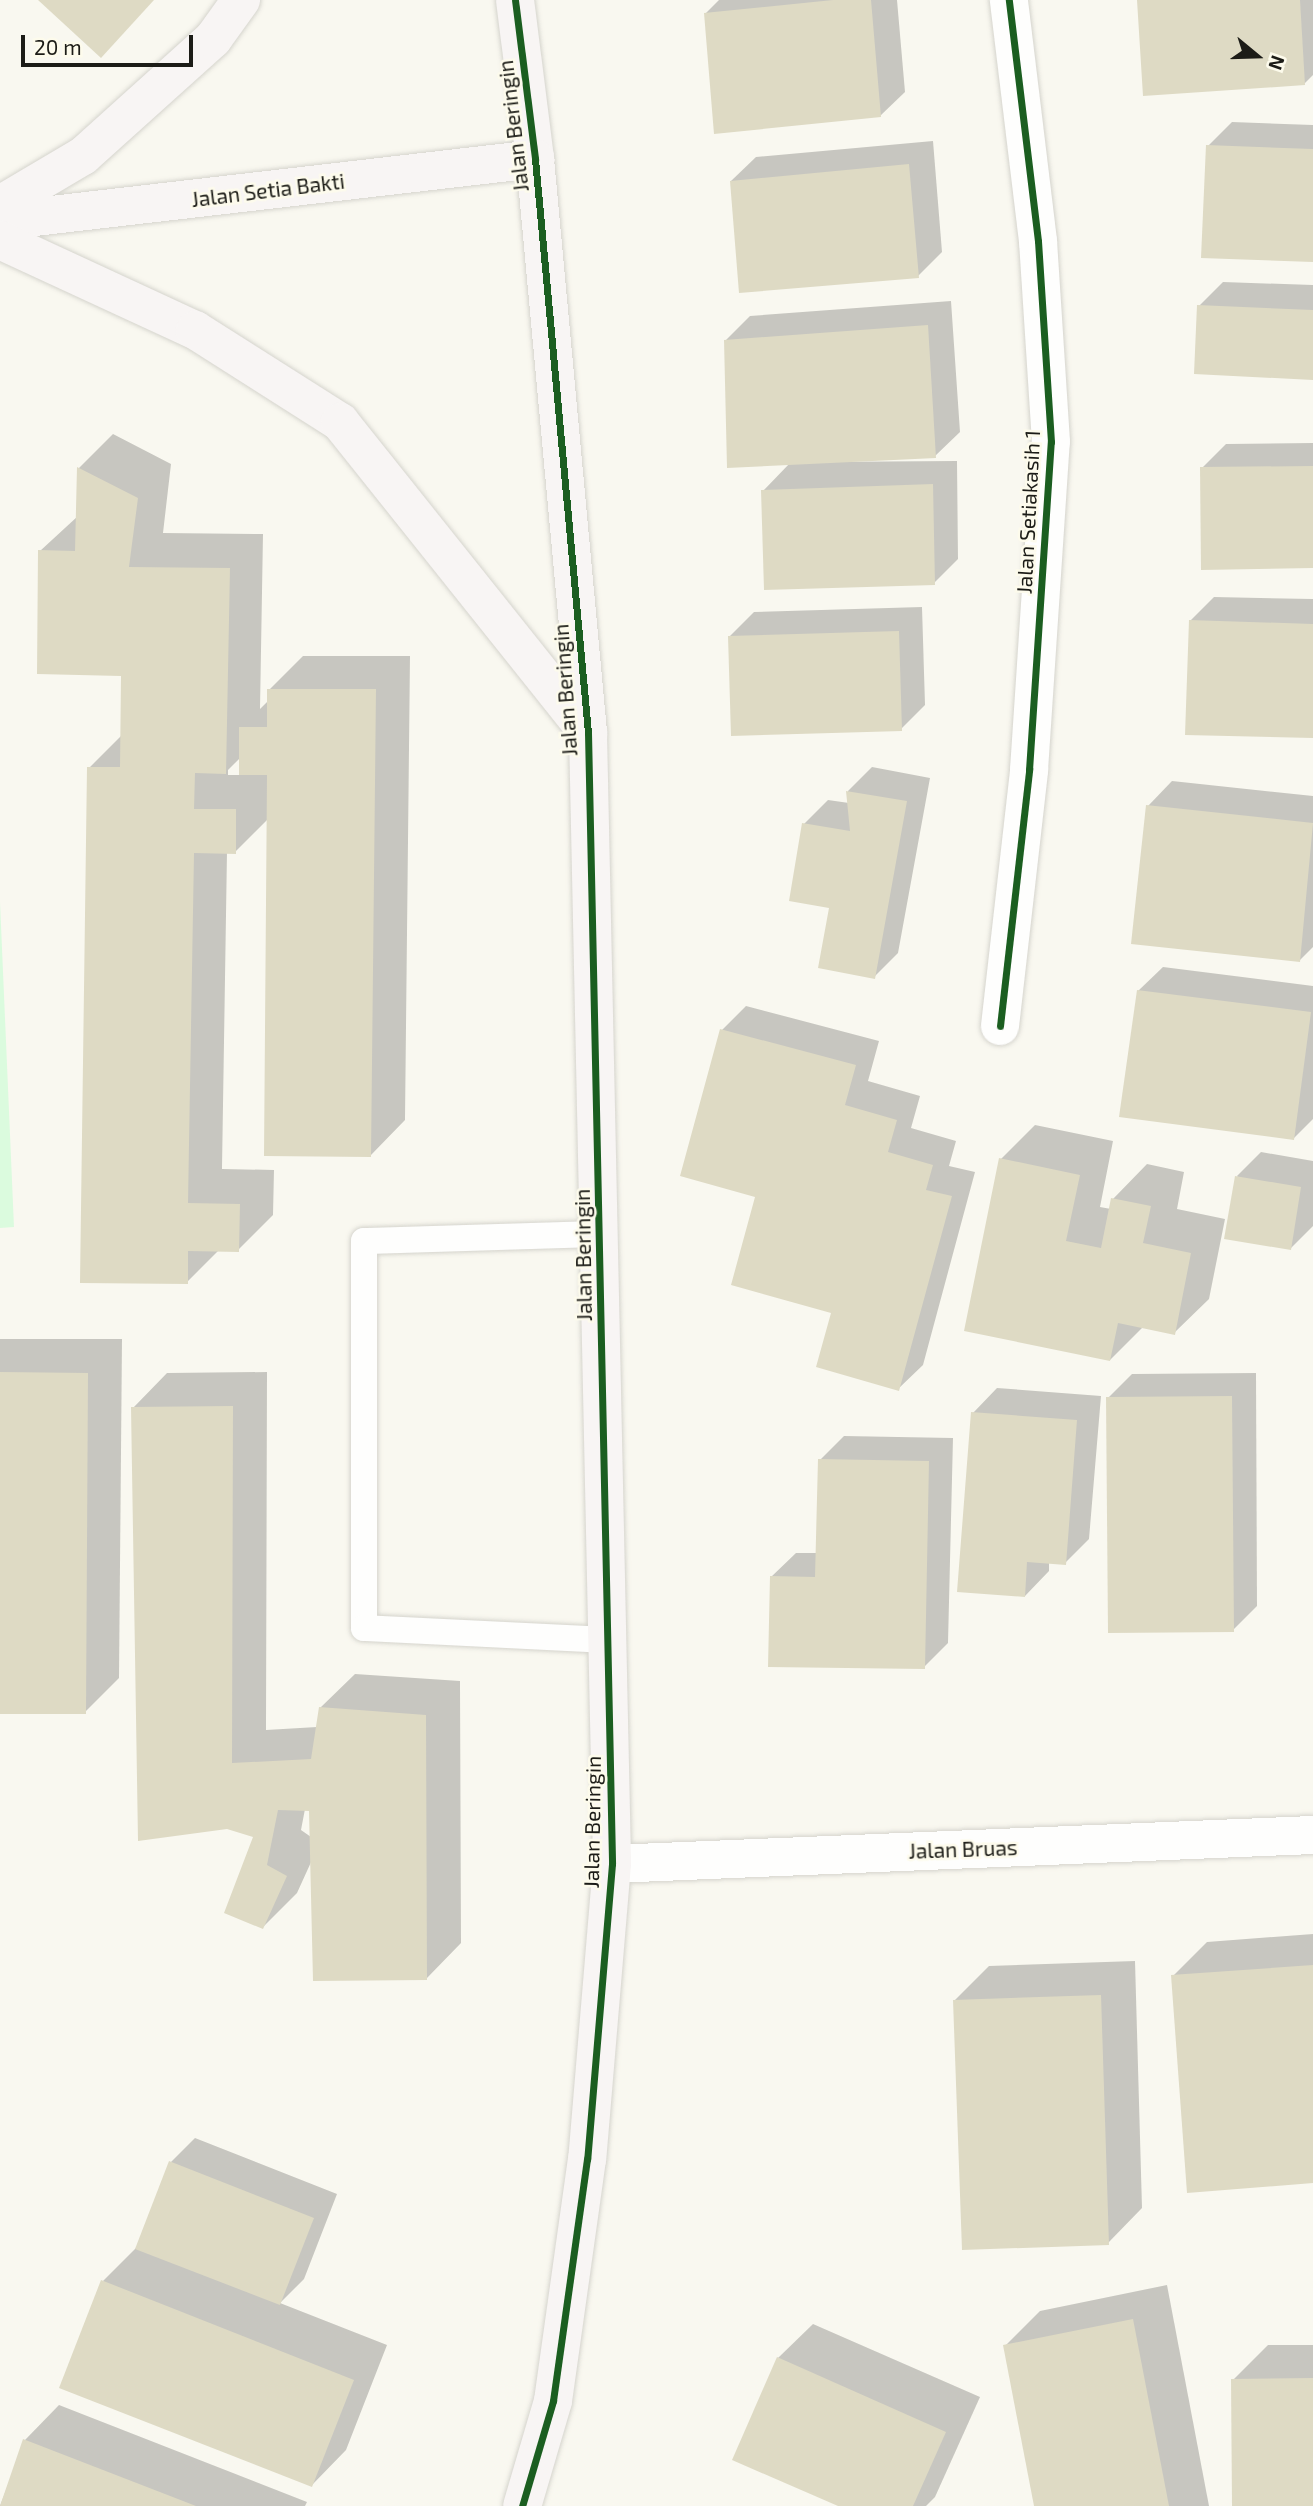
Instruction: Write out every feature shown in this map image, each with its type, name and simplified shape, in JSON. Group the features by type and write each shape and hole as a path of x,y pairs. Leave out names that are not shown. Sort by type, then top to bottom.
{"street":[{"path":"0,205 83,156 213,39 241,0"},
{"name":"Jalan Beringin","path":"514,0 536,159 588,733 610,1640 612,1864 587,2159 561,2347 553,2400 522,2506"},
{"name":"Jalan Setiakasih 1","path":"1000,1026 1029,770 1051,442 1038,241 1009,0"},
{"name":"Jalan Setia Bakti","path":"0,220 536,159"},
{"path":"0,240 195,330 340,422 588,733"},
{"name":"Jalan Bruas","path":"612,1864 1313,1835"}],"lane":[{"path":"600,1234 364,1241 364,1628 610,1640"}],"green space":[{"path":"0,902 14,1227 0,1228"}],"building":[{"path":"38,0 154,0 101,58"},
{"path":"833,0 871,0 881,117 714,134 704,13"},
{"path":"1137,0 1300,0 1305,85 1143,96"},
{"path":"1206,145 1313,149 1313,262 1201,258"},
{"path":"909,164 919,278 739,293 730,181"},
{"path":"1197,305 1313,310 1313,380 1194,374"},
{"path":"928,325 936,458 727,468 724,340"},
{"path":"1313,466 1313,568 1201,570 1200,467"},
{"path":"77,467 138,498 129,567 230,568 226,774 195,773 194,809 236,809 236,854 194,853 188,1203 240,1204 239,1252 188,1251 188,1284 80,1283 87,767 120,767 121,676 37,674 38,550 75,551"},
{"path":"933,484 935,585 764,590 761,490"},
{"path":"1189,620 1313,624 1313,738 1185,735"},
{"path":"899,631 902,731 731,736 728,636"},
{"path":"267,689 376,689 371,1157 264,1156 267,775 239,775 239,727 267,727"},
{"path":"846,791 907,801 875,979 818,968 829,908 789,901 802,823 850,831"},
{"path":"1146,805 1313,823 1300,962 1131,944"},
{"path":"1137,990 1311,1012 1294,1140 1119,1117"},
{"path":"720,1029 856,1065 845,1105 897,1120 888,1152 933,1165 926,1190 952,1196 899,1391 816,1367 831,1313 731,1285 755,1197 680,1176"},
{"path":"999,1158 1080,1175 1066,1241 1101,1248 1111,1198 1151,1206 1143,1243 1191,1253 1175,1335 1118,1323 1110,1361 964,1331"},
{"path":"1235,1176 1301,1187 1291,1250 1224,1239"},
{"path":"0,1372 88,1373 86,1714 0,1714"},
{"path":"1232,1396 1234,1632 1108,1633 1106,1397"},
{"path":"233,1406 232,1763 311,1759 319,1707 426,1715 427,1980 313,1981 309,1811 278,1810 267,1865 287,1876 263,1929 224,1913 253,1837 227,1829 138,1841 131,1407"},
{"path":"971,1412 1077,1420 1066,1565 1027,1562 1025,1597 957,1592"},
{"path":"818,1459 929,1461 925,1669 768,1667 770,1576 815,1577"},
{"path":"1313,1965 1313,2183 1187,2193 1171,1975"},
{"path":"1101,1995 1109,2245 962,2250 953,2000"},
{"path":"169,2161 314,2218 280,2305 135,2249"},
{"path":"101,2280 354,2380 312,2487 59,2388"},
{"path":"1133,2319 1169,2506 1034,2506 1003,2345"},
{"path":"777,2357 946,2432 913,2506 838,2506 732,2460"},
{"path":"1313,2378 1313,2506 1232,2506 1231,2379"},
{"path":"23,2439 196,2506 0,2506"}],"cycle path":[{"path":"515,0 535,159 588,733 612,1864 587,2159 553,2401 522,2506"},
{"path":"1000,1026 1029,770 1051,442 1038,241 1009,0"}]}
